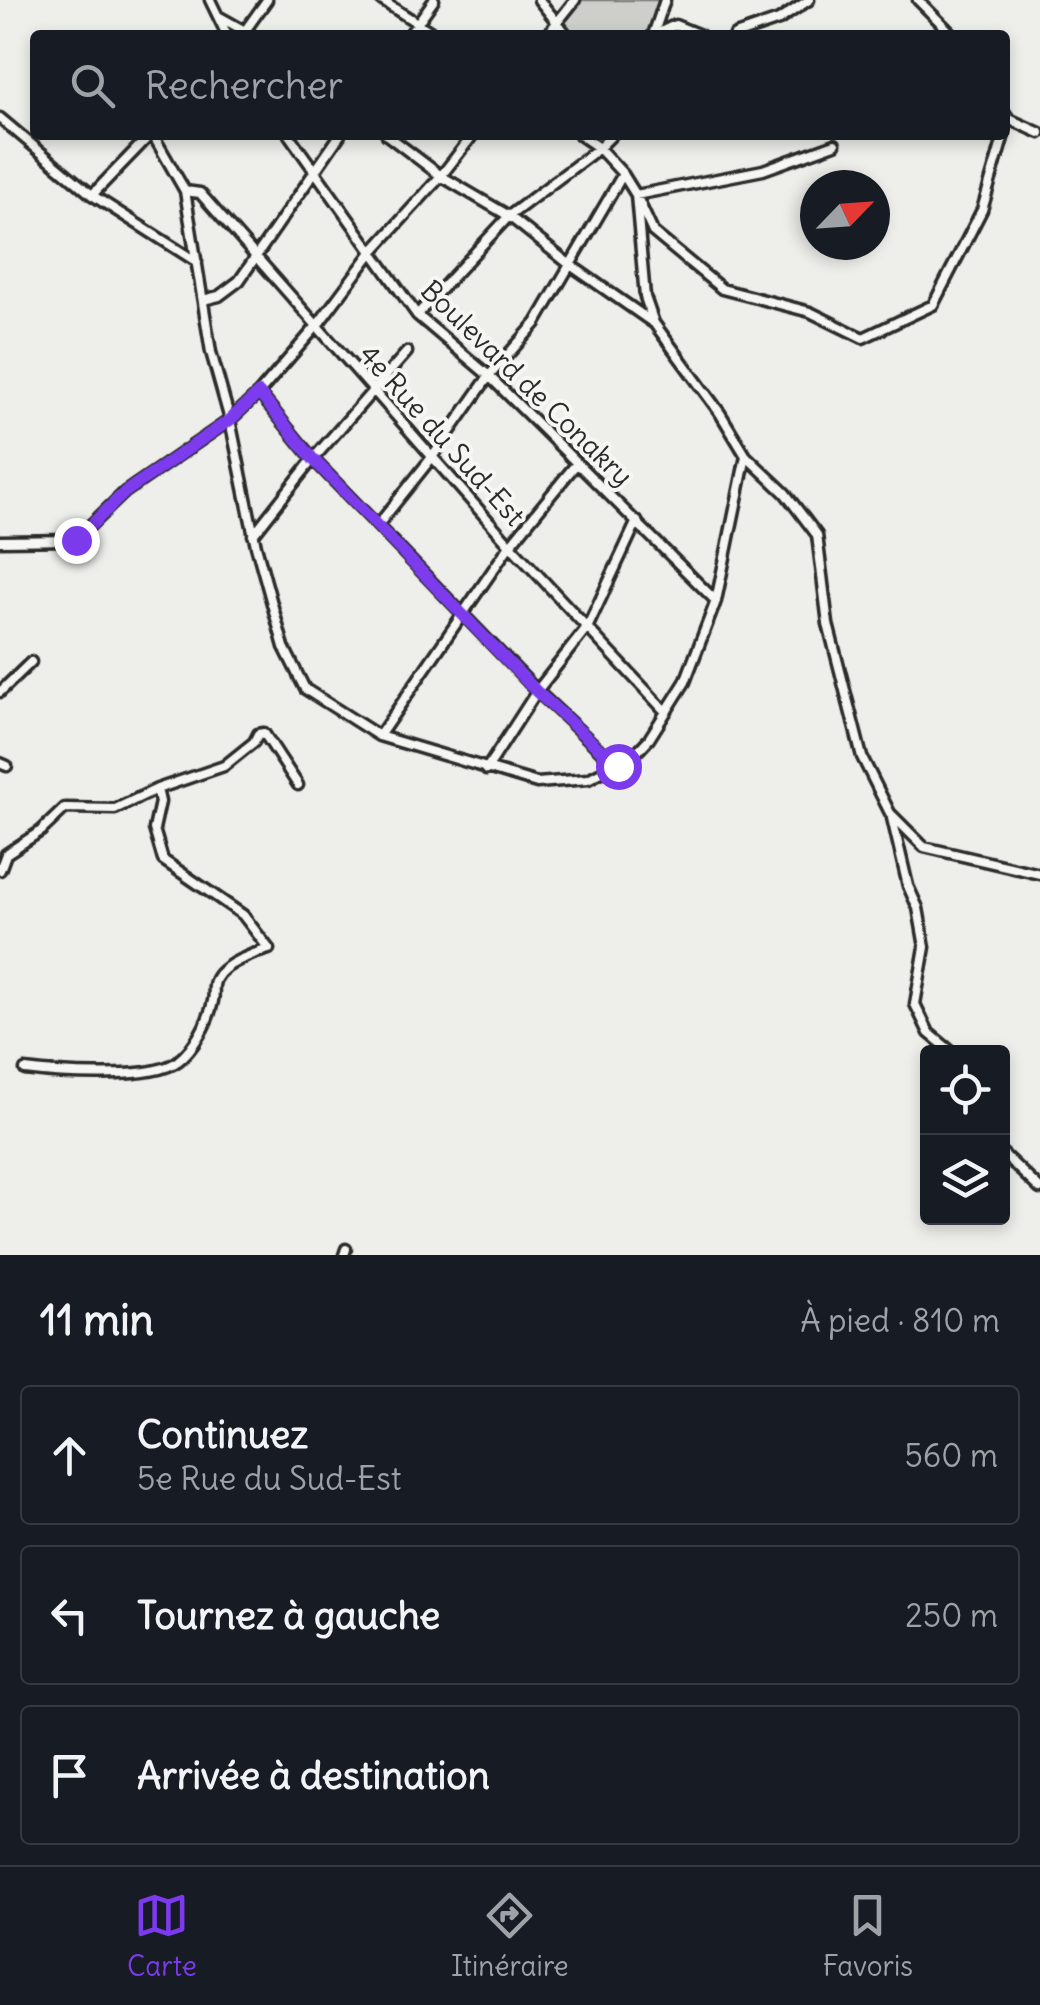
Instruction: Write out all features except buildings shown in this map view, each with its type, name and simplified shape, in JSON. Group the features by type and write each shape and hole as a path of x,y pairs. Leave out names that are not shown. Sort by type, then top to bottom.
{"street":[{"path":"210,0 225,30"},
{"path":"248,30 266,0"},
{"path":"381,0 396,5 429,30"},
{"path":"412,30 434,0"},
{"path":"539,0 562,30"},
{"path":"550,30 575,0"},
{"path":"655,30 664,0"},
{"path":"750,30 780,20 808,0"},
{"path":"918,0 949,30"},
{"path":"218,16 240,30"},
{"path":"664,30 675,25 688,30"},
{"path":"0,118 92,195 197,262"},
{"path":"1010,118 1040,133"},
{"path":"92,195 146,140"},
{"path":"154,140 186,190 211,352 230,420 253,535 284,647 305,689 379,736 537,783 588,779 618,766 642,747 685,682 716,601 746,456"},
{"name":"Boulevard de Conakry","path":"292,140 417,314 489,376 716,601"},
{"path":"203,300 219,296 239,281 336,140"},
{"path":"394,140 441,176 509,216 568,264 654,323"},
{"path":"0,540 76,540 125,492 230,420 316,328 372,252 469,140"},
{"path":"587,140 623,174 653,232 722,289 810,312 863,338 933,305 982,210 1003,140"},
{"path":"417,314 509,216 607,140"},
{"path":"636,195 763,170 835,144"},
{"path":"378,526 434,456 489,376 536,323 623,174"},
{"name":"4e Rue du Sud-Est","path":"186,190 200,193 510,545 666,712"},
{"path":"636,195 646,297 654,323 720,413 746,456 786,492 817,535 828,624 862,757 890,813 908,886 918,908 924,947 915,1004 918,1017 944,1045"},
{"path":"253,535 313,459 407,352"},
{"path":"259,393 313,459 536,691 618,766"},
{"path":"379,736 510,545 577,463"},
{"path":"486,770 536,691 588,626 637,521"},
{"path":"0,692 30,662"},
{"path":"0,870 6,854 42,832 55,814 65,808 114,809 224,766 254,742 258,734 264,733 298,785"},
{"path":"24,1070 109,1074 150,1071 176,1064 190,1049 208,1016 214,982 220,973 254,953 269,949 243,915 163,860 154,830 160,802 158,790"},
{"path":"890,813 924,846 1040,874"},
{"path":"1010,1160 1040,1189"}],"shaded area":[{"path":"578,0 662,0 651,30 568,30 562,25 562,19"}],"route":[{"path":"76,540 125,492 230,420 259,393 313,459 536,691 618,766"}]}
